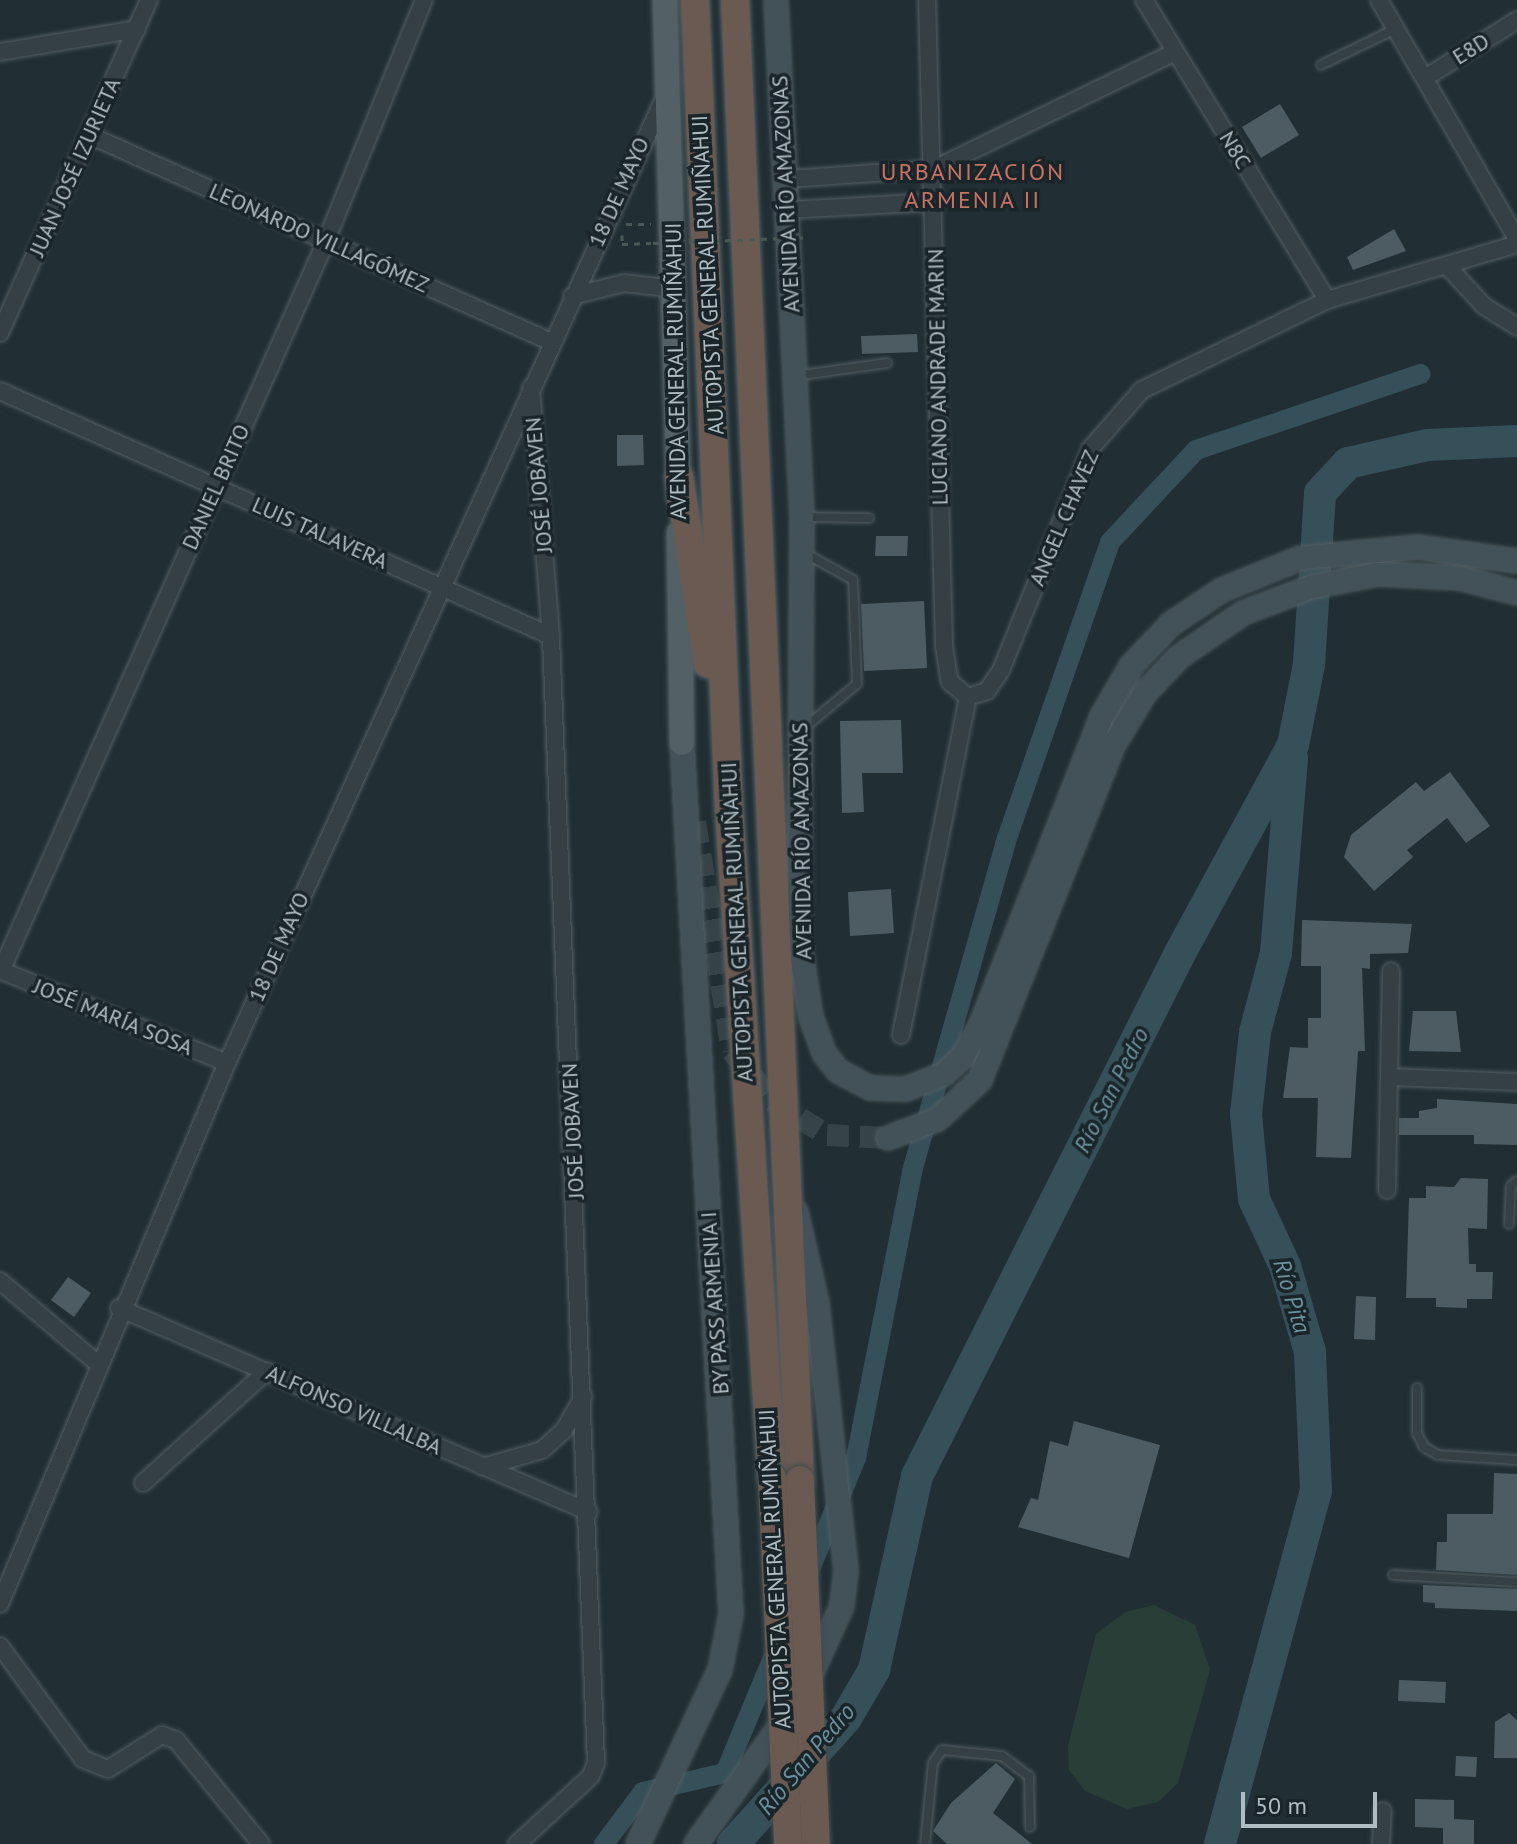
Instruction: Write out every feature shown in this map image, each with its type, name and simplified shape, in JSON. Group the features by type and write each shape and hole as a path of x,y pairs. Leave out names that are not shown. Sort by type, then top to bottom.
{"highway":[{"name":"AUTOPISTA GENERAL RUMIÑAHUI","path":"695,0 729,807 772,1477 788,1844"},
{"name":"AUTOPISTA GENERAL RUMIÑAHUI","path":"735,0 816,1844"},
{"path":"679,477 729,807"}],"main road":[{"name":"AVENIDA GENERAL RUMIÑAHUI","path":"665,0 676,289 684,754"},
{"name":"AVENIDA RÍO AMAZONAS","path":"776,0 788,179 802,517 799,939 818,1042 838,1071 859,1084 882,1090 915,1087 944,1074 981,1025 1115,690 1171,624 1240,582 1301,558 1369,548 1464,550 1517,561"},
{"path":"888,1138 938,1119 967,1096 990,1063 1114,744 1166,669 1243,613 1311,587 1377,574 1460,578 1517,593"},
{"name":"BY PASS ARMENIA I","path":"638,1844 720,1670 731,1614 684,754"},
{"path":"703,1836 749,1776 830,1638 844,1594 843,1531 817,1304 785,1170"}],"street":[{"name":"JUAN JOSÉ IZURIETA","path":"0,333 149,0"},
{"name":"DANIEL BRITO","path":"0,972 326,241 424,0"},
{"name":"LUCIANO ANDRADE MARIN","path":"927,0 934,169 944,646 950,682 968,697"},
{"name":"N8C","path":"1144,0 1327,300"},
{"path":"1379,0 1517,242"},
{"name":"E8D","path":"1425,78 1517,20"},
{"path":"0,52 137,29"},
{"path":"788,179 934,169 1175,52"},
{"name":"18 DE MAYO","path":"0,1604 96,1362 227,1063 549,341 669,89"},
{"name":"LEONARDO VILLAGÓMEZ","path":"89,135 549,341"},
{"path":"788,210 934,202"},
{"name":"ANGEL CHAVEZ","path":"968,697 987,691 1001,670 1091,448 1111,421 1159,380 1327,300 1450,269 1517,242"},
{"path":"1450,269 1484,306 1517,327"},
{"path":"572,296 624,283 676,289"},
{"name":"JOSÉ JOBAVEN","path":"517,1844 595,1770 585,1395 551,636 531,386"},
{"name":"LUIS TALAVERA","path":"0,391 551,636"},
{"path":"901,1035 968,697"},
{"path":"1387,1190 1391,971"},
{"name":"JOSÉ MARÍA SOSA","path":"0,972 227,1063"},
{"path":"1389,1077 1517,1082"},
{"path":"0,1281 96,1362"},
{"name":"ALFONSO VILLALBA","path":"119,1308 589,1512"},
{"path":"143,1483 267,1371"},
{"path":"483,1467 542,1450 564,1430 585,1395"},
{"path":"0,1646 83,1759 108,1769 162,1735 176,1740 261,1844"},
{"path":"1381,1844 1383,1811"}],"lane":[{"path":"1321,65 1396,28"},
{"path":"794,376 887,363"},
{"path":"802,517 869,518"},
{"path":"800,731 857,684 853,580 802,551"},
{"path":"1509,1224 1511,1186 1517,1181"},
{"path":"1417,1388 1417,1433 1424,1447 1438,1455 1517,1460"},
{"path":"1393,1575 1517,1582"},
{"path":"925,1844 933,1763 942,1750 1002,1756 1029,1776 1030,1827"}],"path":[{"path":"674,224 622,224 622,244 806,237"}],"green space":[{"path":"1154,1605 1195,1625 1210,1670 1178,1783 1158,1802 1127,1809 1085,1791 1069,1770 1068,1746 1096,1634 1125,1612"}],"building":[{"path":"1280,104 1299,135 1261,158 1242,127"},
{"path":"1394,229 1406,251 1353,270 1347,257"},
{"path":"917,334 918,352 862,354 861,336"},
{"path":"617,435 643,435 644,465 617,466"},
{"path":"876,536 908,536 907,556 875,556"},
{"path":"924,601 927,668 864,671 861,604"},
{"path":"901,720 903,773 862,773 864,812 842,813 840,721"},
{"path":"1450,772 1490,826 1466,843 1447,818 1407,850 1413,857 1374,891 1344,857 1351,835 1416,782 1424,791"},
{"path":"891,889 894,933 850,936 848,892"},
{"path":"1302,920 1412,924 1408,953 1370,954 1370,969 1362,968 1365,1051 1358,1051 1351,1158 1316,1157 1318,1098 1283,1098 1290,1047 1308,1048 1308,1018 1321,1018 1321,966 1301,966"},
{"path":"1413,1011 1456,1011 1461,1052 1409,1051"},
{"path":"1437,1099 1517,1104 1517,1145 1474,1144 1474,1135 1399,1135 1399,1118 1419,1118 1419,1111 1437,1108"},
{"path":"1461,1178 1488,1179 1487,1229 1468,1228 1469,1264 1476,1264 1476,1272 1493,1272 1492,1299 1467,1299 1467,1308 1436,1307 1436,1298 1406,1298 1409,1198 1426,1198 1426,1186 1454,1187"},
{"path":"68,1277 91,1293 74,1317 51,1300"},
{"path":"1356,1296 1376,1297 1375,1340 1354,1339"},
{"path":"1074,1421 1160,1445 1129,1558 1018,1527 1031,1498 1038,1500 1050,1441 1068,1446"},
{"path":"1494,1473 1517,1474 1517,1575 1436,1570 1437,1542 1447,1542 1447,1514 1493,1514"},
{"path":"1423,1585 1517,1589 1517,1611 1435,1608 1435,1603 1423,1602"},
{"path":"1399,1680 1446,1682 1445,1703 1398,1701"},
{"path":"1509,1713 1517,1720 1517,1758 1494,1758 1495,1722"},
{"path":"1456,1756 1477,1757 1476,1777 1455,1776"},
{"path":"996,1763 1015,1779 993,1813 1032,1844 947,1844 933,1831 951,1803"},
{"path":"1415,1799 1454,1800 1454,1819 1474,1820 1474,1844 1443,1844 1443,1828 1415,1827"}],"waterway":[{"path":"808,1574 856,1458 913,1168 1005,844 1110,542 1196,450 1420,374"},
{"name":"Río San Pedro","path":"733,1844 846,1718 874,1670 917,1476 1179,955 1293,745 1309,664 1320,493 1348,463 1427,445 1517,441"},
{"name":"Río Pita","path":"1220,1844 1316,1491 1310,1352 1285,1266 1254,1199 1246,1114 1255,1032 1276,953 1292,759"},
{"path":"604,1844 643,1792 725,1773 777,1648"}],"tunnel":[{"path":"695,822 732,1051 772,1101 827,1135 888,1138"}],"district":[{"name":"URBANIZACIÓN ARMENIA II","path":"973,186"}]}
